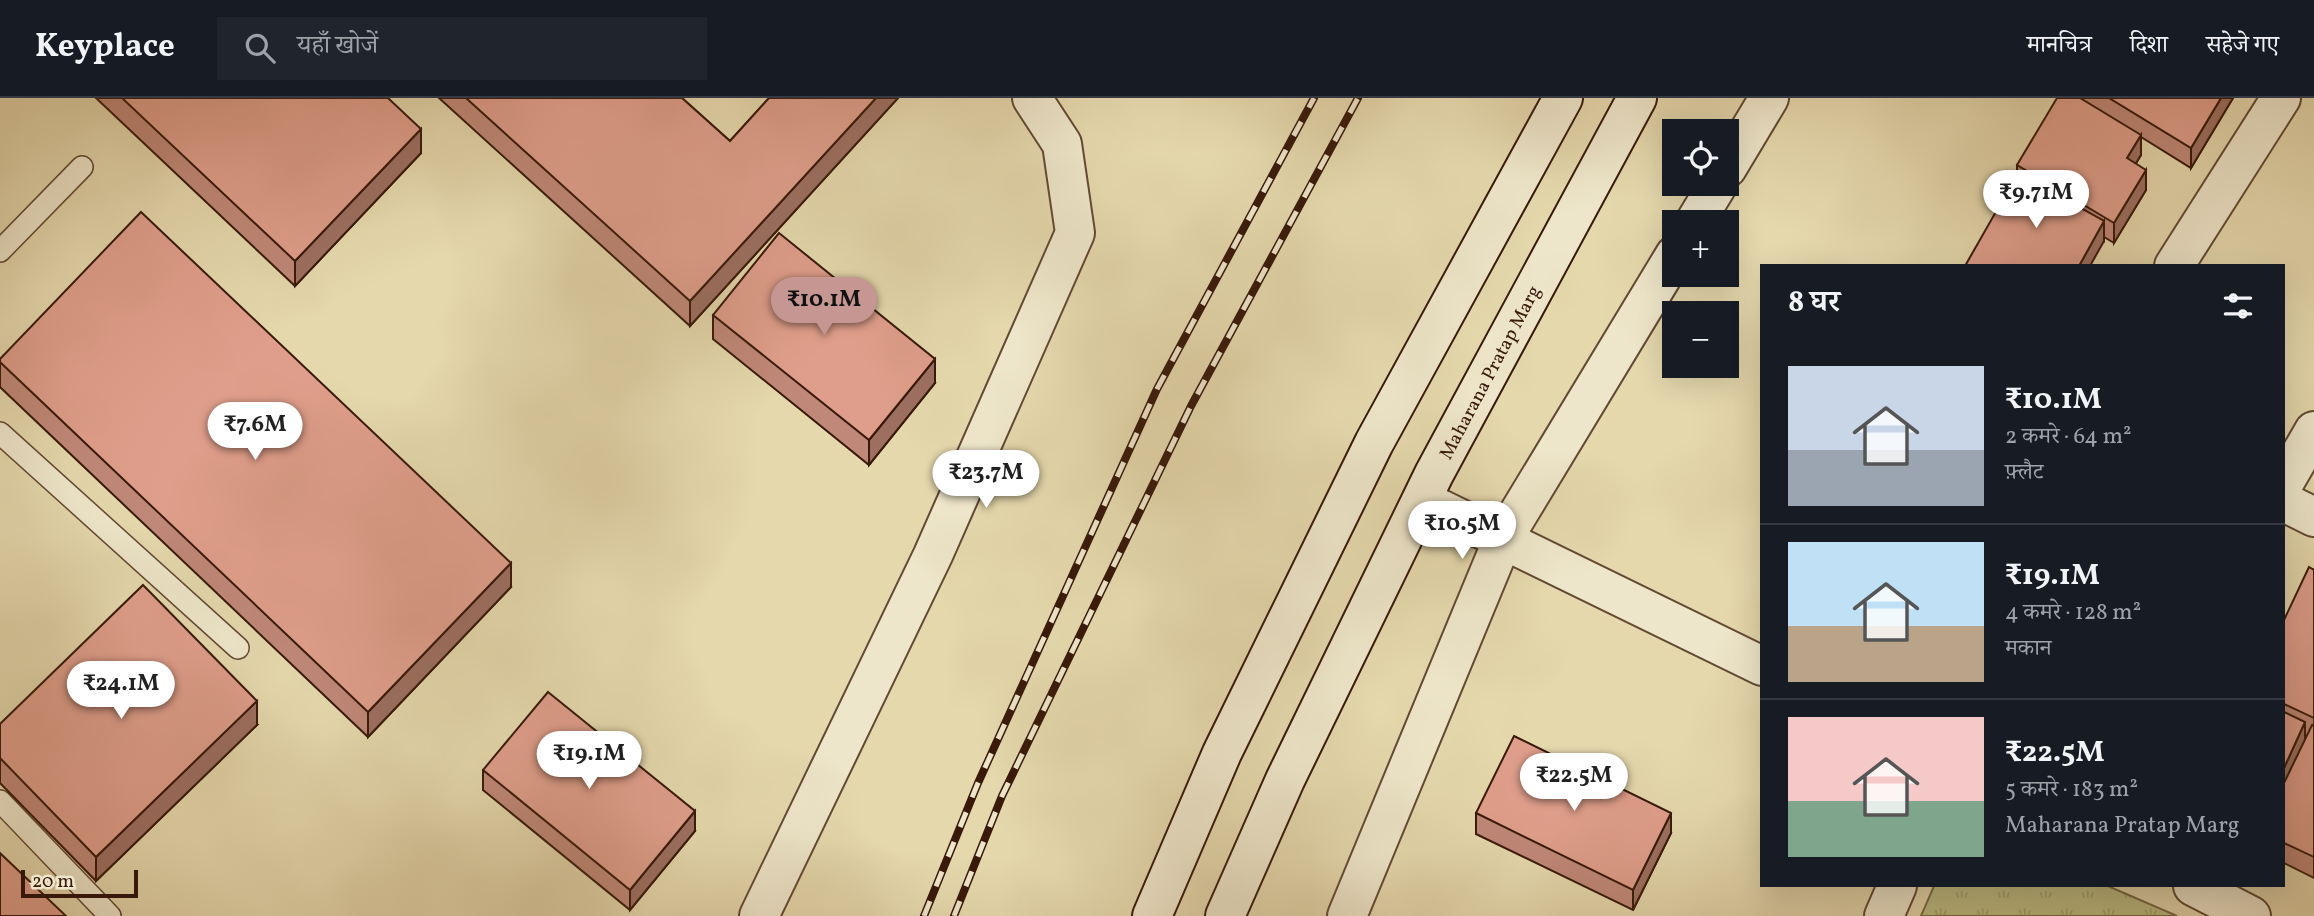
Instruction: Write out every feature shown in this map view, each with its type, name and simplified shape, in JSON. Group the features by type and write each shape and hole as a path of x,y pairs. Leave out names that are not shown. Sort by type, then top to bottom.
{"street":[{"path":"759,916 933,555 1075,233 1062,144 1032,98"},
{"path":"1152,916 1222,753 1374,443 1563,98"},
{"name":"Maharana Pratap Marg","path":"1225,916 1285,780 1422,500 1637,98"},
{"path":"1739,148 1769,98"},
{"path":"2175,264 2281,98"},
{"path":"1348,916 1503,539 1662,276"},
{"path":"2285,481 2314,431"},
{"path":"1422,500 1760,665"},
{"path":"2285,502 2314,517"},
{"path":"1884,916 1896,887"},
{"path":"2195,887 2251,916"}],"lane":[{"path":"0,251 82,167"},
{"path":"0,433 237,648"},
{"path":"0,800 110,916"}],"green space":[{"path":"1934,887 2110,887 2177,916 1921,916"}],"building":[{"path":"122,98 388,98 421,129 295,261"},
{"path":"466,98 682,98 730,141 769,98 876,98 690,301"},
{"path":"2057,98 2080,98 2141,135 2127,158 2146,170 2114,223 2017,165"},
{"path":"2109,98 2221,98 2191,148"},
{"path":"2018,173 2104,221 2080,264 1966,264"},
{"path":"141,212 511,563 368,712 0,362"},
{"path":"779,233 935,359 869,440 713,315"},
{"path":"2309,567 2314,570 2314,718 2285,704 2285,618"},
{"path":"143,585 257,701 96,857 0,758 0,724"},
{"path":"548,692 695,811 630,890 483,770"},
{"path":"2285,712 2305,722 2285,766"},
{"path":"2312,725 2314,726 2314,857 2285,843 2285,781"},
{"path":"1514,736 1671,813 1633,890 1476,813"},
{"path":"0,853 66,916 0,916"}],"railway":[{"path":"924,916 978,783 1157,389 1314,98"},
{"path":"954,916 1002,796 1191,406 1358,98"}]}
